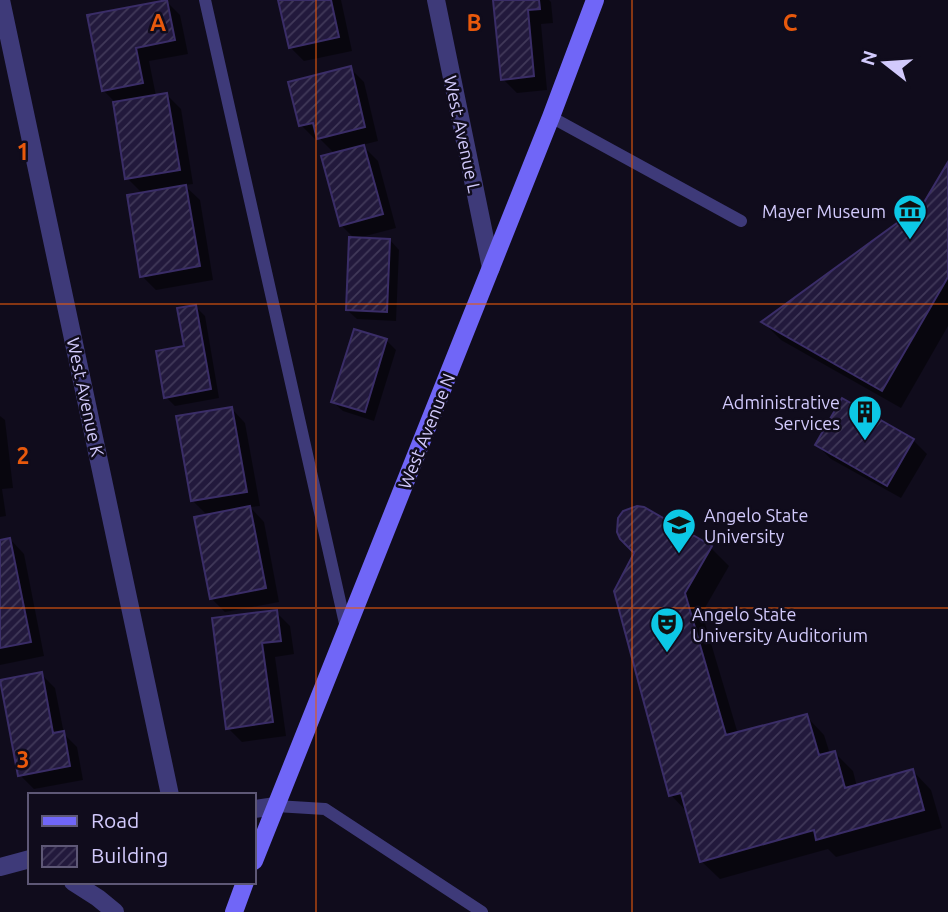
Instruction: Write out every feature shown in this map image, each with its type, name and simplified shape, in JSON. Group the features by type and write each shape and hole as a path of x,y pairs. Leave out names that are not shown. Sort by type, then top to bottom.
{"main road":[{"name":"West Avenue N","path":"256,856 551,117 595,0"},
{"path":"234,912 244,884"}],"street":[{"name":"West Avenue K","path":"1,0 170,793"},
{"name":"West Avenue L","path":"436,0 491,268"},
{"path":"256,808 276,806"},
{"path":"0,867 28,860"},
{"path":"76,884 115,912"}],"lane":[{"path":"205,0 346,630"},
{"path":"551,117 741,221"},
{"path":"276,806 325,809 482,912"}],"building":[{"path":"167,0 175,40 136,48 143,83 102,91 87,15"},
{"path":"278,0 331,0 339,37 289,48"},
{"path":"493,0 539,0 540,9 528,10 534,76 501,80"},
{"path":"351,66 365,127 317,139 313,123 299,126 288,82"},
{"path":"167,93 180,170 125,179 113,102"},
{"path":"364,145 383,214 340,226 321,156"},
{"name":"Mayer Museum","path":"948,162 948,277 882,391 761,322 923,204"},
{"path":"186,185 200,266 140,277 127,195"},
{"path":"349,237 390,239 387,312 346,310"},
{"path":"196,305 211,389 164,398 156,351 184,346 177,308"},
{"path":"354,329 387,339 365,412 331,402"},
{"name":"Administrative Services","path":"842,398 914,439 887,486 815,445"},
{"path":"232,407 247,492 191,501 176,416"},
{"path":"250,506 266,588 210,599 194,517"},
{"name":"Angelo State University Auditorium","path":"637,506 644,507 712,546 685,593 726,735 807,714 819,755 835,751 845,788 913,769 924,810 816,840 814,830 700,862 681,793 669,796 614,591 634,553 620,539 617,532 618,518 623,511"},
{"path":"10,538 31,642 0,648 0,540"},
{"path":"277,610 281,641 262,643 273,722 226,729 212,618"},
{"path":"42,672 53,733 64,731 70,766 18,776 0,680"}],"place":[{"name":"Mayer Museum","path":"910,241"},
{"name":"Administrative Services","path":"865,442"},
{"name":"Angelo State University","path":"679,555"},
{"name":"Angelo State University Auditorium","path":"667,654"}]}
